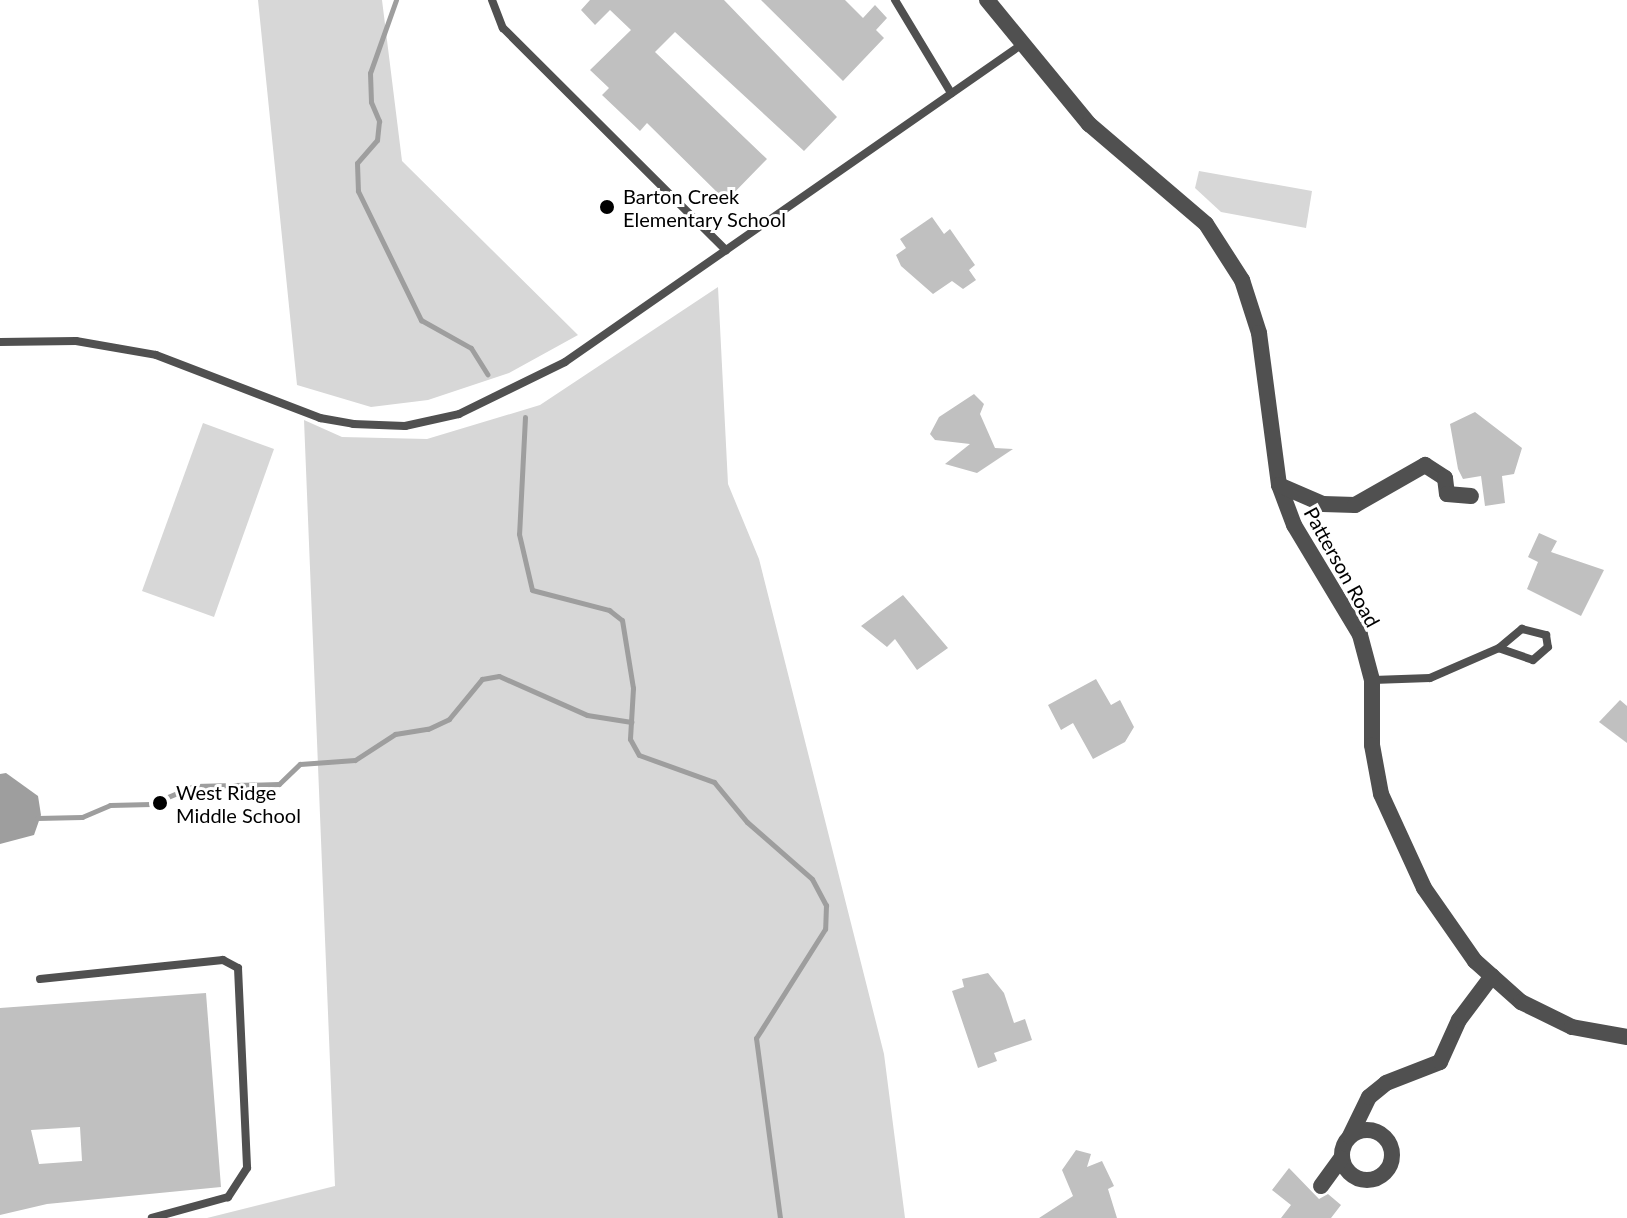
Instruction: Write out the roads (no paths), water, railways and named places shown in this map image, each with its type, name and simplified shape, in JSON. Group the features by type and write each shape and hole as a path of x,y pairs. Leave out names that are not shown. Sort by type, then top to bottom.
{"street":[{"name":"Patterson Road","path":"987,0 1089,124 1206,224 1242,280 1259,333 1279,485 1294,525 1360,635 1372,680 1372,745 1392,826 1424,888 1492,976 1521,1002 1572,1027 1627,1037"},
{"path":"1279,485 1323,504 1355,505 1425,465 1445,478 1447,494 1471,496"},
{"path":"1321,1186 1341,1158 1350,1136 1378,1090 1440,1062 1459,1020 1492,976"},
{"path":"1341,1158 1348,1172 1362,1180 1378,1178 1389,1167 1391,1150 1382,1135 1366,1130 1350,1136"}],"lane":[{"path":"492,0 503,28 726,250"},
{"path":"895,0 951,93"},
{"path":"0,342 76,341 156,355 320,418 405,426 459,414 520,389 1021,45"},
{"path":"1372,680 1430,678 1499,648 1522,629 1546,635 1548,647 1533,660 1499,648"},
{"path":"40,979 223,960 238,968 247,1168 228,1197 152,1218"}],"waterway":[{"path":"396,0 370,73 371,102 379,121 377,140 357,163 358,191 421,320 471,348 487,374"},
{"path":"525,417 519,534 532,590 609,610 622,620 633,688 630,739 639,755 714,782 747,822 812,879 826,905 825,929 756,1038 780,1218"},
{"path":"37,818 82,817 110,805 151,804 194,786 279,784 300,764 355,760 395,734 428,729 449,719 482,679 499,676 587,715 631,722"}],"place":[{"name":"Barton Creek Elementary School","path":"607,207"},
{"name":"West Ridge Middle School","path":"160,803"}]}
